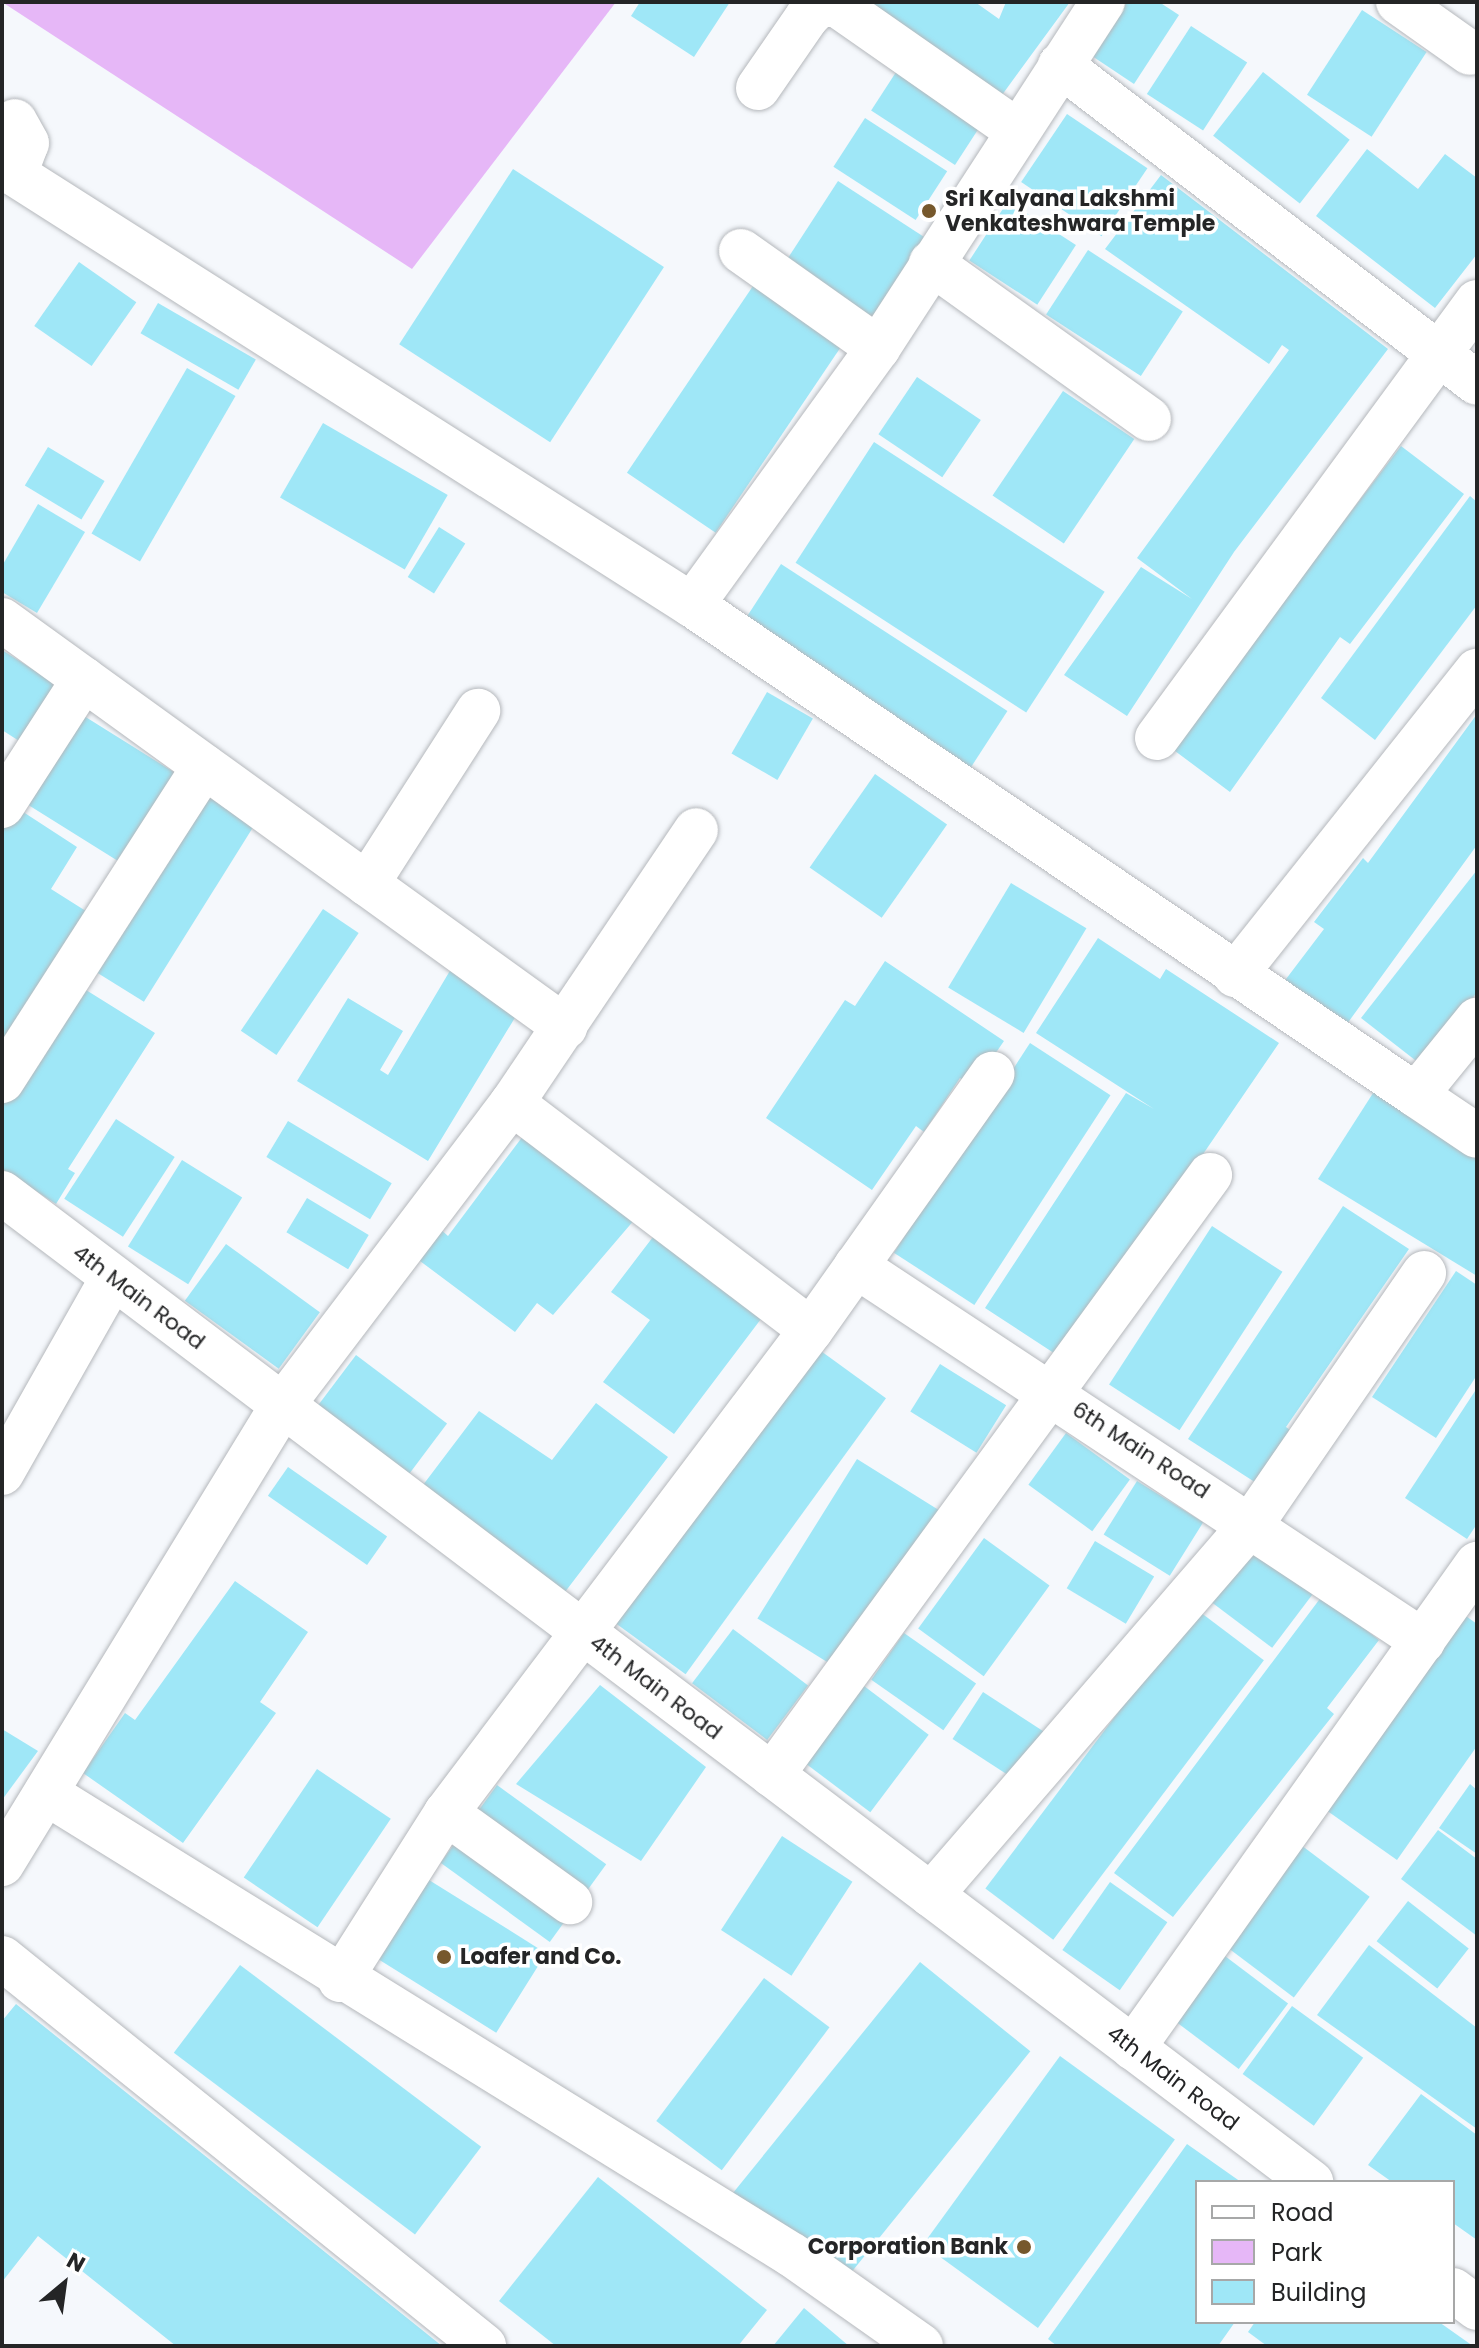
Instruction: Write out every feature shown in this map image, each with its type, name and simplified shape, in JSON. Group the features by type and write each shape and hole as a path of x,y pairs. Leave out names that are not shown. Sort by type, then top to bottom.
{"street":[{"path":"692,605 878,348 1016,130 1103,2"},
{"path":"1398,2 1470,53"},
{"path":"758,88 807,17 819,5 837,5 1016,130"},
{"path":"1060,65 1477,383"},
{"path":"15,121 27,143 8,170 692,605 1477,1136"},
{"path":"741,251 878,348"},
{"path":"931,263 1149,419"},
{"path":"1157,738 1437,352 1477,302"},
{"path":"2,620 565,1027"},
{"path":"1235,975 1477,671"},
{"path":"2,806 84,679"},
{"path":"367,884 478,711"},
{"path":"2,1081 204,766"},
{"path":"2,1864 282,1406 512,1103 696,830"},
{"path":"1416,1095 1477,1020"},
{"path":"340,1980 446,1813 811,1330 992,1074"},
{"path":"512,1103 811,1330"},
{"path":"772,1775 1055,1395 1210,1175"},
{"name":"4th Main Road","path":"2,1193 1308,2180"},
{"name":"6th Main Road","path":"856,1266 1253,1522 1423,1641"},
{"path":"931,1895 1253,1522 1424,1273"},
{"path":"2,1473 113,1277"},
{"path":"1133,2048 1477,1564"},
{"path":"46,1793 340,1980 792,2255 921,2346"},
{"path":"446,1813 570,1902"},
{"path":"2,1958 484,2346"},
{"path":"1455,2292 1477,2308"}],"green space":[{"path":"2,2 616,2 412,269"}],"building":[{"path":"640,2 730,2 694,57 631,16"},
{"path":"866,2 975,2 999,19 1006,2 1070,2 1002,95"},
{"path":"1127,2 1159,2 1179,15 1134,84 1092,56"},
{"path":"1362,10 1427,52 1372,137 1307,95"},
{"path":"1191,26 1247,62 1203,130 1147,94"},
{"path":"900,66 984,120 955,165 871,110"},
{"path":"1263,72 1350,140 1300,204 1213,136"},
{"path":"1067,114 1147,168 1102,236 1021,182"},
{"path":"865,118 947,171 916,220 833,167"},
{"path":"1367,149 1418,189 1445,154 1477,178 1477,254 1435,308 1316,216"},
{"path":"513,169 664,267 550,442 399,344"},
{"path":"1161,175 1388,349 1234,552 1127,716 1064,675 1141,567 1192,599 1137,558 1289,350 1282,345 1269,364 1105,249"},
{"path":"838,181 926,238 869,325 781,268"},
{"path":"1008,201 1076,245 1037,305 969,261"},
{"path":"1088,250 1183,312 1141,376 1046,315"},
{"path":"79,262 136,302 92,366 34,326"},
{"path":"755,283 844,343 716,533 627,473"},
{"path":"158,303 256,359 238,390 140,333"},
{"path":"187,368 235,396 140,561 92,533"},
{"path":"917,377 981,420 942,477 878,434"},
{"path":"1063,391 1134,439 1064,544 993,495"},
{"path":"323,423 448,495 405,569 280,497"},
{"path":"874,442 1105,592 1026,713 796,563"},
{"path":"1401,446 1464,494 1350,644 1340,637 1230,792 1171,748"},
{"path":"48,447 105,481 81,520 25,486"},
{"path":"1470,496 1477,502 1477,605 1375,740 1321,698"},
{"path":"38,504 85,532 37,613 2,592 2,566"},
{"path":"439,527 465,543 434,593 408,577"},
{"path":"781,564 1007,711 967,774 740,627"},
{"path":"2,650 64,689 27,746 2,730"},
{"path":"767,692 813,718 777,780 732,753"},
{"path":"76,711 176,774 120,863 20,800"},
{"path":"1477,714 1477,845 1344,1028 1283,983 1324,929 1314,922 1363,858 1368,863"},
{"path":"875,774 947,824 882,918 810,867"},
{"path":"199,791 254,825 144,1002 89,967"},
{"path":"14,806 77,847 51,889 89,913 2,1048 2,825"},
{"path":"1477,870 1477,992 1424,1067 1361,1018"},
{"path":"1011,883 1086,928 1024,1033 948,988"},
{"path":"323,909 359,933 276,1055 241,1031"},
{"path":"1098,938 1160,979 1166,969 1279,1043 1063,1359 985,1308 1126,1093 1154,1109 1036,1033"},
{"path":"885,961 1004,1041 973,1086 960,1078 924,1132 916,1126 872,1190 766,1118 845,1000 855,1006"},
{"path":"451,969 519,1011 428,1161 297,1081 348,998 403,1031 380,1070 388,1075"},
{"path":"78,985 155,1033 68,1169 75,1173 56,1204 2,1169 2,1104"},
{"path":"1030,1043 1111,1095 974,1305 894,1253"},
{"path":"1375,1090 1477,1157 1477,1276 1318,1179"},
{"path":"116,1119 175,1157 123,1237 64,1199"},
{"path":"288,1121 392,1183 370,1219 266,1157"},
{"path":"529,1128 641,1212 553,1315 537,1303 515,1332 416,1258 438,1227 448,1236"},
{"path":"182,1160 242,1198 188,1284 128,1247"},
{"path":"307,1198 369,1235 348,1269 286,1232"},
{"path":"1343,1206 1409,1249 1286,1427 1298,1436 1264,1488 1188,1439"},
{"path":"1212,1226 1282,1272 1180,1430 1109,1385"},
{"path":"659,1229 767,1311 674,1434 603,1382 650,1320 611,1292"},
{"path":"226,1244 320,1312 279,1369 185,1301"},
{"path":"1456,1271 1477,1285 1477,1375 1436,1438 1372,1397"},
{"path":"814,1346 886,1398 686,1674 614,1622"},
{"path":"356,1355 447,1424 409,1474 318,1405"},
{"path":"940,1364 1006,1405 976,1453 910,1411"},
{"path":"1477,1388 1477,1524 1467,1539 1405,1498"},
{"path":"596,1403 668,1457 565,1592 423,1485 479,1411 552,1460"},
{"path":"1066,1433 1130,1479 1092,1531 1028,1485"},
{"path":"857,1459 944,1513 844,1672 757,1618"},
{"path":"288,1467 387,1536 367,1565 268,1496"},
{"path":"1137,1481 1203,1522 1170,1576 1104,1534"},
{"path":"984,1538 1050,1586 984,1676 918,1629"},
{"path":"1095,1541 1154,1577 1126,1624 1067,1588"},
{"path":"1251,1543 1315,1591 1272,1648 1208,1600"},
{"path":"235,1581 308,1632 260,1702 276,1713 183,1843 83,1773 125,1713 135,1720"},
{"path":"1322,1596 1379,1640 1327,1708 1334,1714 1173,1917 1114,1873"},
{"path":"1196,1609 1264,1660 1053,1940 985,1889"},
{"path":"1463,1614 1477,1624 1477,1746 1397,1860 1326,1810"},
{"path":"733,1629 808,1686 767,1740 692,1683"},
{"path":"904,1633 976,1683 943,1730 871,1680"},
{"path":"600,1685 706,1767 641,1861 516,1784"},
{"path":"864,1686 929,1735 870,1812 806,1763"},
{"path":"983,1692 1047,1733 1016,1780 953,1739"},
{"path":"2,1729 38,1751 2,1800"},
{"path":"317,1769 391,1819 318,1927 244,1878"},
{"path":"1470,1784 1477,1790 1477,1854 1439,1828"},
{"path":"497,1785 606,1864 550,1942 441,1863"},
{"path":"1438,1830 1477,1859 1477,1936 1401,1879"},
{"path":"782,1836 852,1882 791,1976 721,1930"},
{"path":"1293,1839 1370,1897 1294,1997 1217,1940"},
{"path":"429,1880 546,1953 496,2033 379,1960"},
{"path":"1110,1882 1167,1922 1120,1990 1062,1950"},
{"path":"1408,1901 1469,1948 1437,1989 1377,1941"},
{"path":"1369,1945 1477,2028 1477,2129 1317,2015"},
{"path":"1217,1950 1288,2004 1239,2069 1168,2015"},
{"path":"920,1962 1030,2051 839,2288 729,2198"},
{"path":"240,1965 481,2147 415,2235 174,2053"},
{"path":"764,1978 829,2027 722,2170 656,2121"},
{"path":"16,2004 442,2346 176,2346 38,2236 2,2282 2,2021"},
{"path":"1292,2006 1363,2058 1314,2126 1243,2074"},
{"path":"1060,2056 1175,2139 1038,2328 923,2245"},
{"path":"1421,2094 1477,2135 1477,2240 1455,2224 1455,2180 1389,2180 1368,2165"},
{"path":"1187,2144 1238,2180 1195,2180 1195,2324 1234,2324 1218,2346 1057,2346 1048,2339"},
{"path":"598,2177 767,2310 738,2346 556,2346 499,2301"},
{"path":"804,2308 849,2346 773,2346"},
{"path":"1254,2324 1442,2324 1473,2346 1267,2346 1248,2332"}],"place":[{"name":"Sri Kalyana Lakshmi Venkateshwara Temple","path":"929,211"},
{"name":"Loafer and Co.","path":"444,1957"},
{"name":"Corporation Bank","path":"1024,2247"}]}
